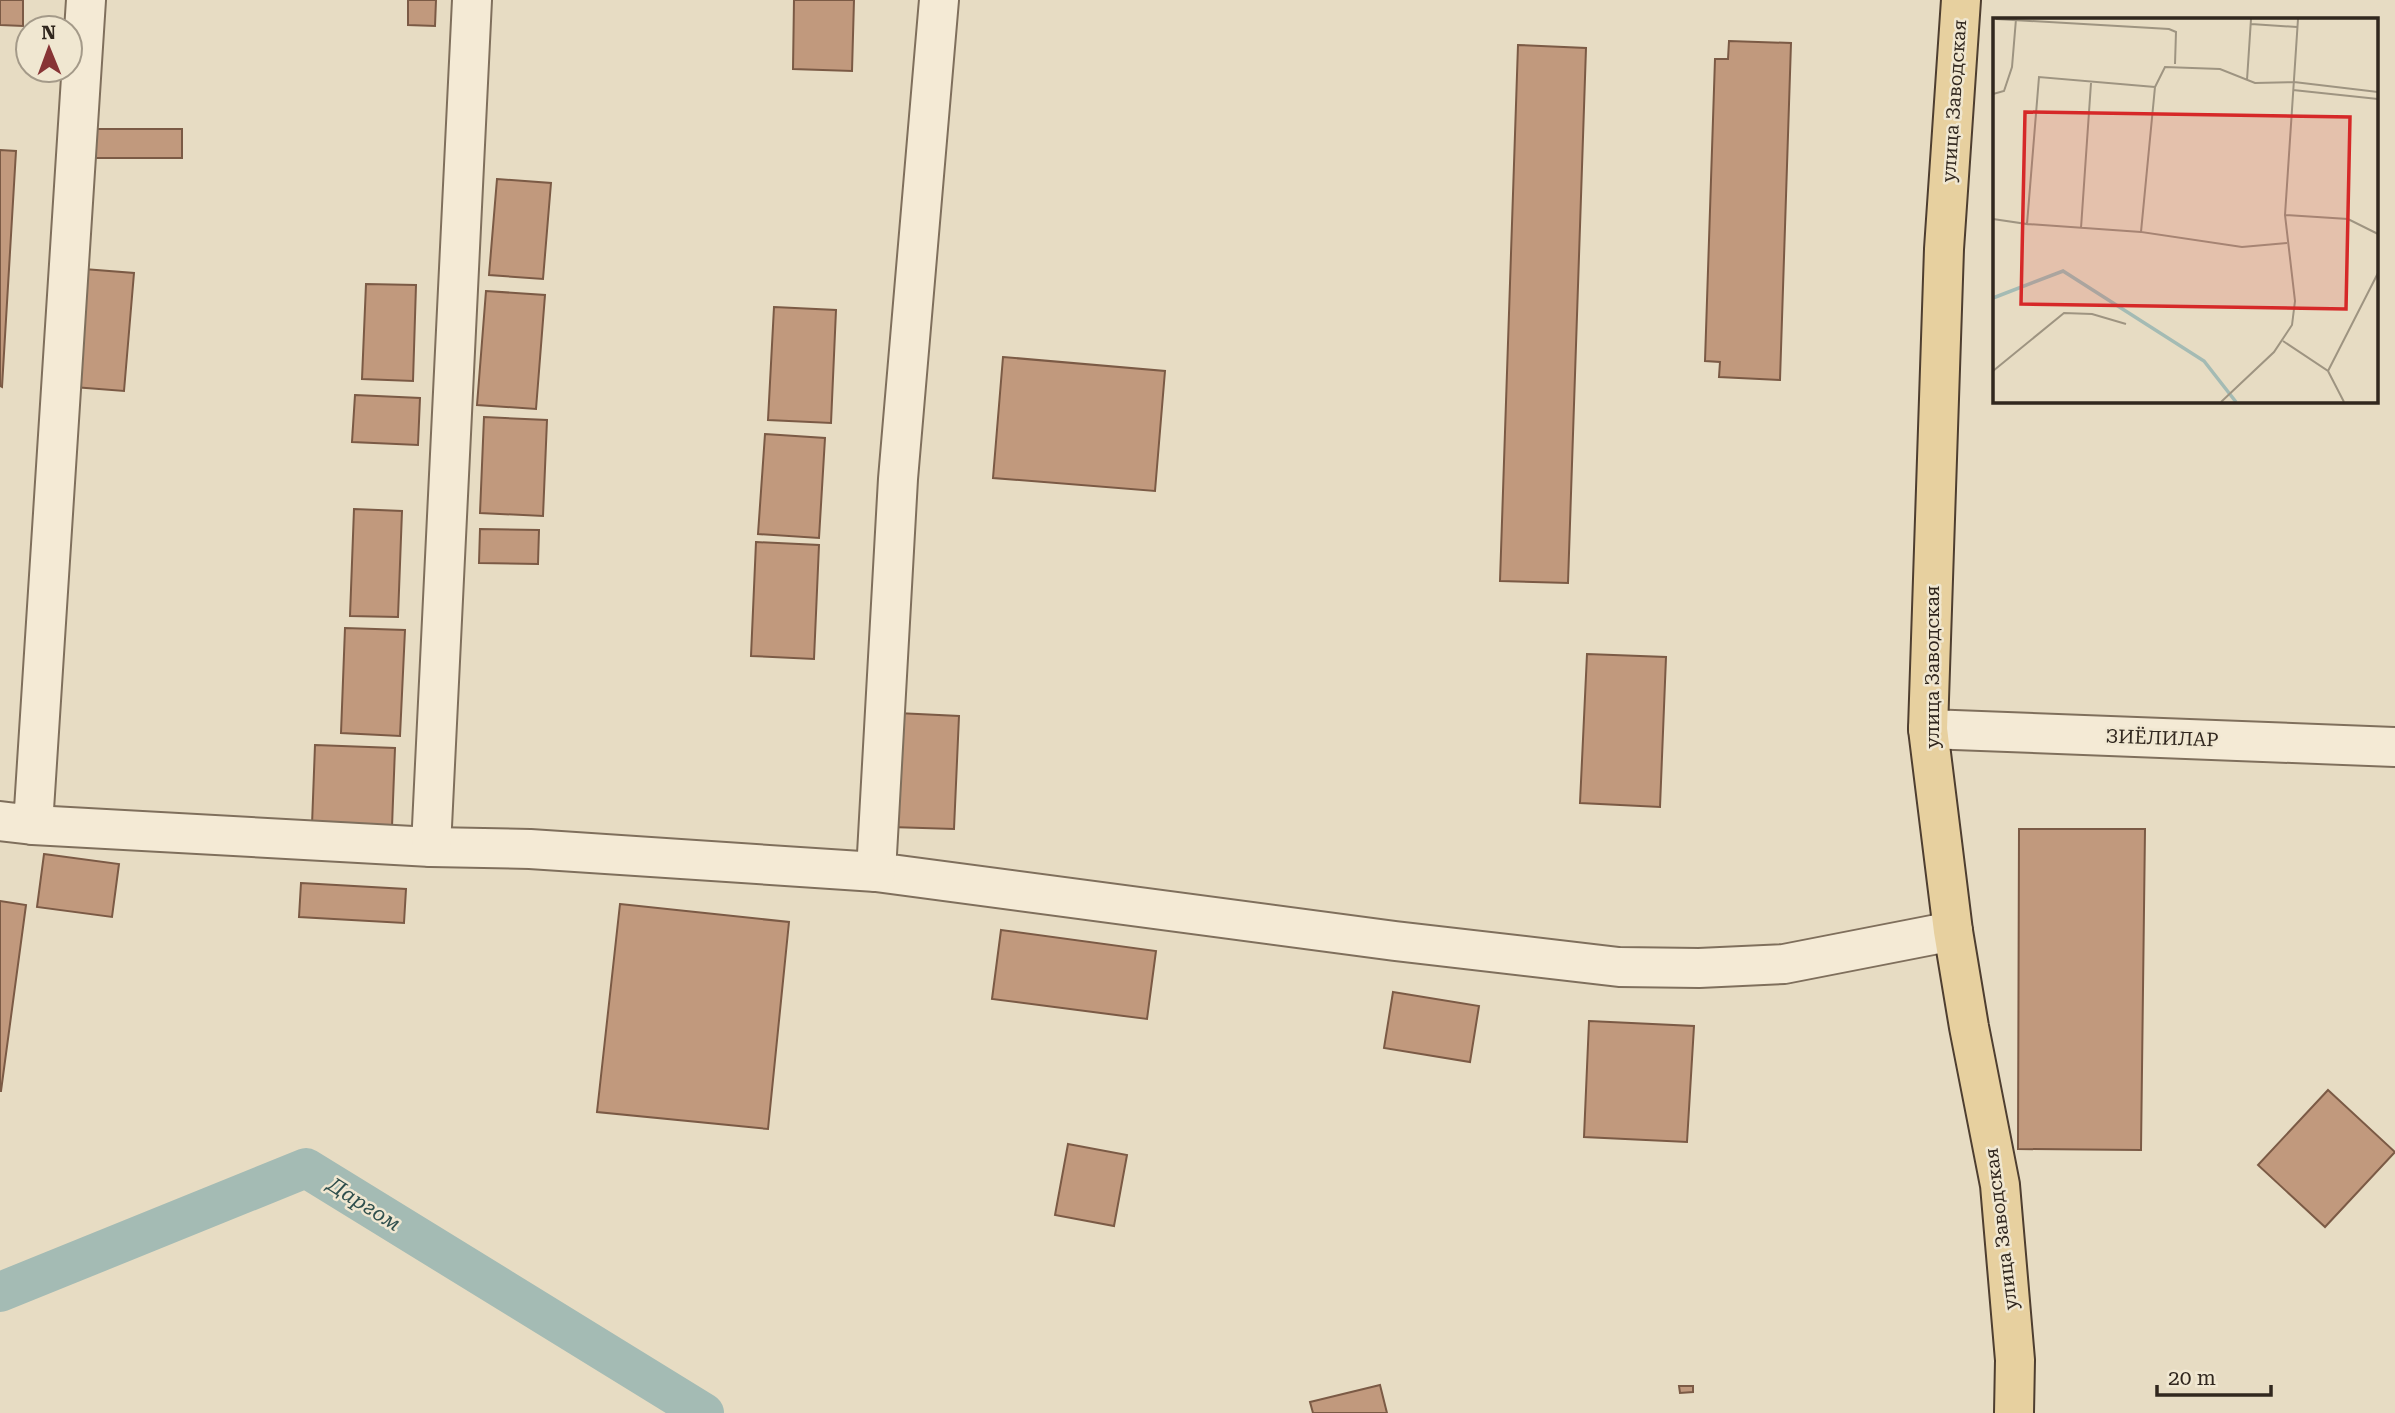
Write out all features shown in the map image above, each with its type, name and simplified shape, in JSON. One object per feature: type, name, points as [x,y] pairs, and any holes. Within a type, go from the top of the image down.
[{"type":"main road","name":"улица Заводская","points":[[1961,0],[1944,249],[1928,729],[1953,931],[2000,1185],[2015,1360],[2014,1413]]},
{"type":"street","points":[[86,0],[16,823],[431,847],[530,849],[876,872],[1395,942],[1619,967],[1699,968],[1784,964],[1953,931]]},
{"type":"street","points":[[431,847],[472,0]]},
{"type":"street","points":[[876,872],[898,479],[939,0]]},
{"type":"street","name":"ЗИЁЛИЛАР","points":[[1928,729],[2395,747]]},
{"type":"building","points":[[0,0],[23,0],[23,14],[14,14],[14,26],[0,25]]},
{"type":"building","points":[[408,0],[436,0],[435,26],[408,25]]},
{"type":"building","points":[[794,0],[854,0],[852,71],[793,69]]},
{"type":"building","points":[[1729,41],[1791,43],[1780,380],[1719,377],[1720,362],[1705,361],[1715,59],[1728,59]]},
{"type":"building","points":[[1518,45],[1586,48],[1568,583],[1500,581]]},
{"type":"building","points":[[85,129],[182,129],[182,158],[85,158]]},
{"type":"building","points":[[0,150],[16,151],[2,387],[0,386]]},
{"type":"building","points":[[497,179],[551,183],[543,279],[489,275]]},
{"type":"building","points":[[71,268],[134,273],[124,391],[61,386]]},
{"type":"building","points":[[366,284],[416,285],[413,381],[362,379]]},
{"type":"building","points":[[486,291],[545,295],[536,409],[477,405]]},
{"type":"building","points":[[774,307],[836,310],[831,423],[768,420]]},
{"type":"building","points":[[1003,357],[1165,371],[1155,491],[993,478]]},
{"type":"building","points":[[355,395],[420,398],[418,445],[352,442]]},
{"type":"building","points":[[484,417],[547,420],[543,516],[480,513]]},
{"type":"building","points":[[765,434],[825,438],[819,538],[758,534]]},
{"type":"building","points":[[354,509],[402,511],[398,617],[350,616]]},
{"type":"building","points":[[480,529],[539,530],[538,564],[479,563]]},
{"type":"building","points":[[756,542],[819,545],[814,659],[751,656]]},
{"type":"building","points":[[345,628],[405,630],[400,736],[341,733]]},
{"type":"building","points":[[1587,654],[1666,657],[1660,807],[1580,803]]},
{"type":"building","points":[[897,713],[959,716],[954,829],[891,827]]},
{"type":"building","points":[[315,745],[395,748],[392,827],[312,825]]},
{"type":"building","points":[[2019,829],[2145,829],[2141,1150],[2018,1149]]},
{"type":"building","points":[[44,854],[119,864],[112,917],[37,907]]},
{"type":"building","points":[[301,883],[406,889],[404,923],[299,917]]},
{"type":"building","points":[[0,901],[26,905],[1,1091],[0,1091]]},
{"type":"building","points":[[620,904],[789,922],[768,1129],[597,1112]]},
{"type":"building","points":[[1001,930],[1156,951],[1147,1019],[992,999]]},
{"type":"building","points":[[1393,992],[1479,1006],[1470,1062],[1384,1048]]},
{"type":"building","points":[[1589,1021],[1694,1026],[1687,1142],[1584,1137]]},
{"type":"building","points":[[2328,1090],[2395,1152],[2325,1227],[2258,1165]]},
{"type":"building","points":[[1068,1144],[1127,1155],[1114,1226],[1055,1215]]},
{"type":"building","points":[[1380,1385],[1387,1413],[1313,1413],[1310,1402]]},
{"type":"building","points":[[1679,1386],[1693,1386],[1693,1392],[1680,1393]]},
{"type":"waterway","name":"Даргом","points":[[0,1292],[306,1168],[704,1413]]}]
